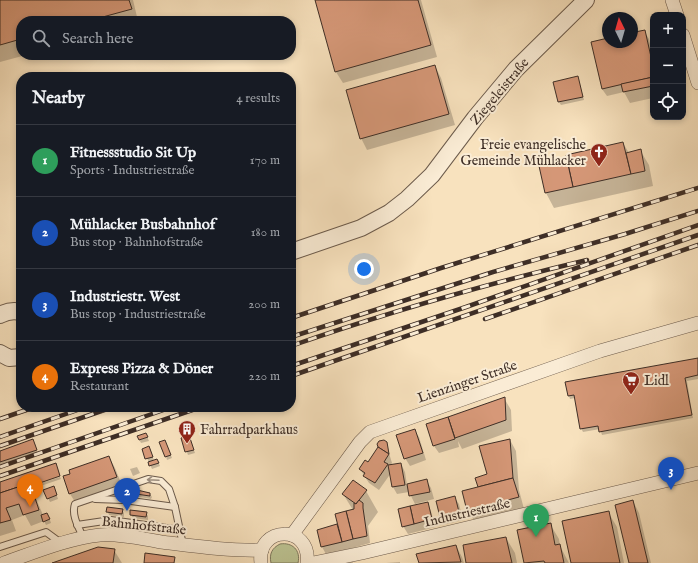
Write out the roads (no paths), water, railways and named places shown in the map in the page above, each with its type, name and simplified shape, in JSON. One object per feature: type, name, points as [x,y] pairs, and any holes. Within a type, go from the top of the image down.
[{"type":"street","name":"Ziegeleistraße","points":[[296,250],[361,228],[389,213],[407,199],[432,175],[475,118],[516,69],[586,0]]},
{"type":"street","points":[[672,0],[676,12]]},
{"type":"street","points":[[686,45],[698,83]]},
{"type":"street","points":[[0,315],[8,311],[16,310]]},
{"type":"street","name":"Lienzinger Straße","points":[[292,535],[351,453],[370,432],[600,351],[698,323]]},
{"type":"street","points":[[0,353],[9,358],[16,357]]},
{"type":"street","name":"Industriestraße","points":[[312,563],[331,561],[698,473]]},
{"type":"street","points":[[261,563],[260,556],[265,543],[277,535],[285,534],[292,535],[304,544],[308,557],[307,563]]},
{"type":"street","name":"Bahnhofstraße","points":[[4,563],[83,537],[102,535],[122,536],[183,545],[240,550],[262,550]]},
{"type":"lane","points":[[83,537],[77,525],[73,510],[75,504],[148,480],[161,481],[169,489],[175,507],[183,545]]},
{"type":"lane","points":[[92,498],[124,500],[175,507]]},
{"type":"lane","points":[[77,525],[111,520],[180,530]]},
{"type":"lane","points":[[0,547],[46,532],[62,544]]},
{"type":"railway","points":[[296,316],[441,268],[698,188]]},
{"type":"railway","points":[[296,335],[493,272],[625,234],[698,211]]},
{"type":"railway","points":[[296,364],[466,307],[698,225]]},
{"type":"railway","points":[[296,374],[698,235]]},
{"type":"railway","points":[[485,319],[698,245]]},
{"type":"railway","points":[[296,344],[438,299],[587,260]]},
{"type":"railway","points":[[0,419],[20,412]]},
{"type":"railway","points":[[0,437],[72,412]]},
{"type":"railway","points":[[0,446],[99,412]]},
{"type":"railway","points":[[0,467],[158,412]]},
{"type":"railway","points":[[0,476],[186,412]]},
{"type":"place","name":"Freie evangelische Gemeinde Mühlacker","points":[[599,167]]},
{"type":"place","name":"Lidl","points":[[631,395]]},
{"type":"place","name":"Fahrradparkhaus","points":[[187,444]]},
{"type":"place","name":"Industriestr. West","points":[[671,490]]},
{"type":"place","name":"Express Pizza & Döner","points":[[30,507]]},
{"type":"place","name":"Mühlacker Busbahnhof","points":[[127,511]]},
{"type":"place","name":"Fitnessstudio Sit Up","points":[[536,537]]}]
